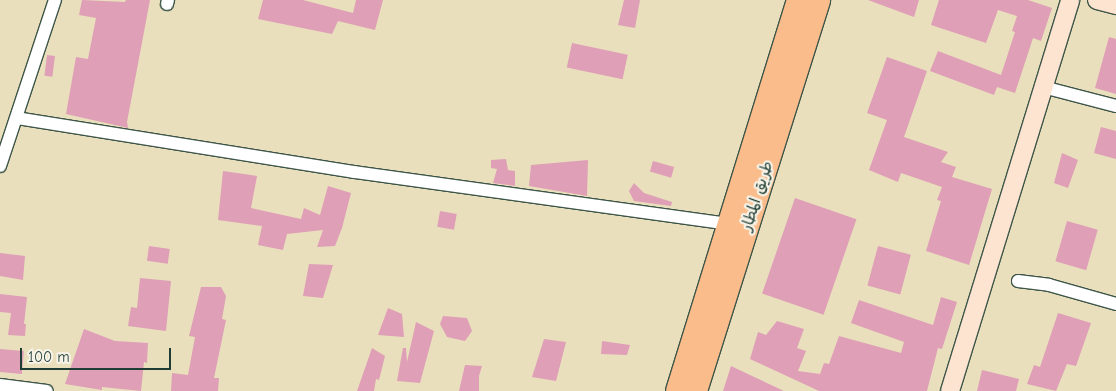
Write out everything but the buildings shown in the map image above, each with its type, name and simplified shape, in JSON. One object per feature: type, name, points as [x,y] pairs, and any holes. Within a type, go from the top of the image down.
[{"type":"highway","name":"طريق المطار","points":[[677,391],[798,0]]},
{"type":"highway","name":"طريق المطار","points":[[696,391],[819,0]]},
{"type":"street","points":[[0,166],[55,0]]},
{"type":"street","points":[[950,391],[1070,0]]},
{"type":"street","points":[[1097,0],[1116,5]]},
{"type":"street","points":[[1044,87],[1116,106]]},
{"type":"street","points":[[16,118],[354,172],[729,224]]},
{"type":"street","points":[[1018,281],[1049,286],[1116,304]]},
{"type":"street","points":[[0,385],[47,391]]}]
